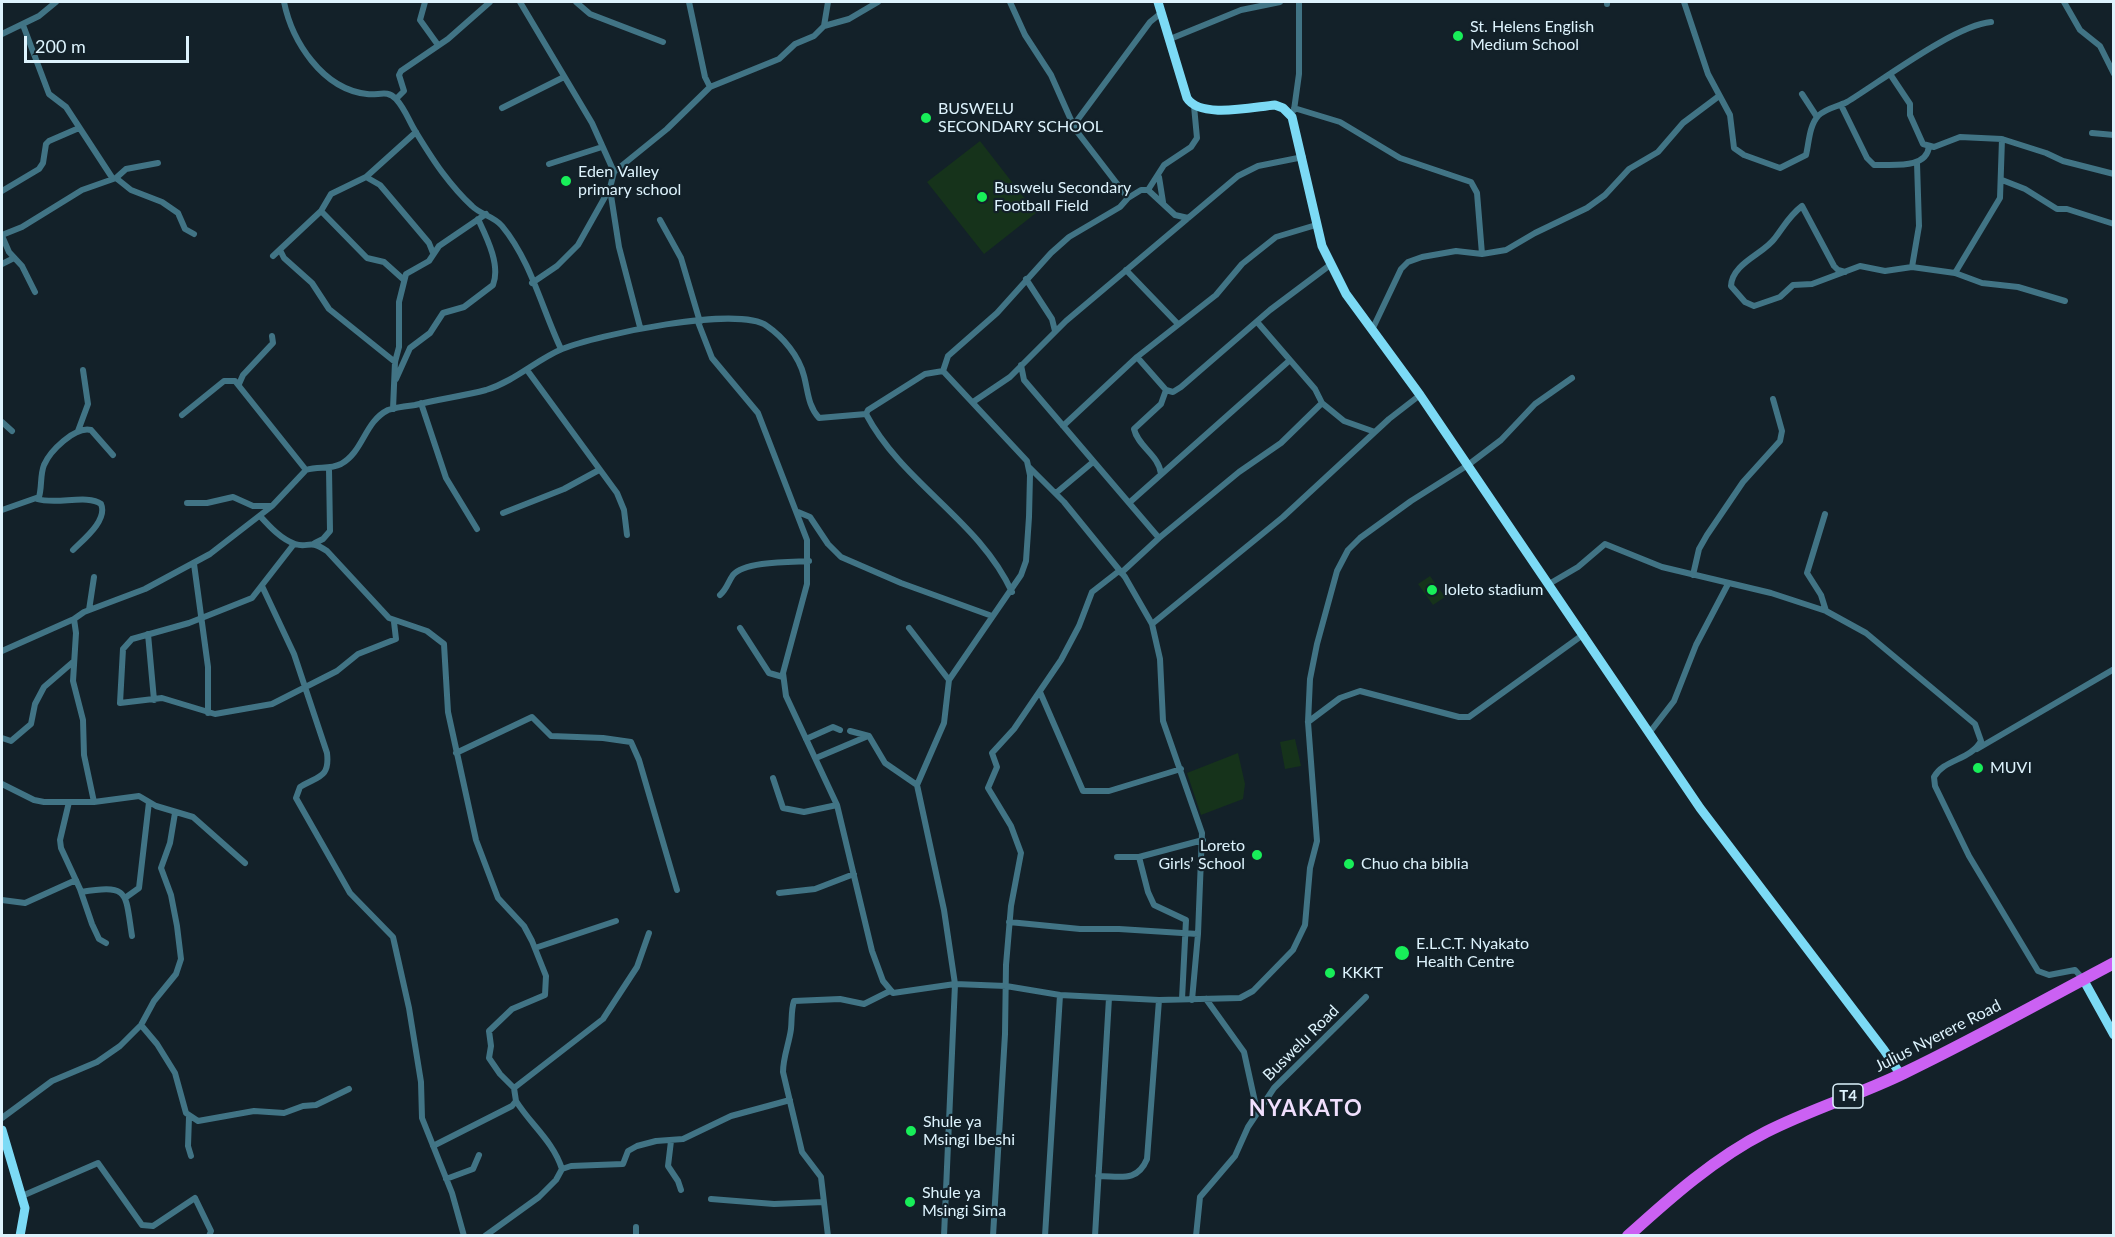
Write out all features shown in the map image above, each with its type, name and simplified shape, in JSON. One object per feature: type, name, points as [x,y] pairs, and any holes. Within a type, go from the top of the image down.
[{"type":"highway","name":"Julius Nyerere Road","points":[[1628,1236],[1675,1194],[1720,1160],[1764,1133],[1812,1110],[1901,1075],[2114,963]]},
{"type":"main road","points":[[1158,2],[1187,98],[1194,106],[1204,110],[1275,105],[1293,112],[1316,225],[1330,265],[1372,330],[1420,395],[1584,634],[1700,808],[1901,1075]]},
{"type":"main road","points":[[2083,979],[2114,1035]]},
{"type":"main road","points":[[2,1131],[22,1196],[24,1214],[20,1236]]},
{"type":"street","points":[[2,34],[23,25],[56,2]]},
{"type":"street","points":[[284,2],[298,42],[318,68],[346,88],[366,94],[386,93],[396,99],[452,184],[473,207],[504,228],[532,283],[561,349]]},
{"type":"street","points":[[425,2],[420,20],[438,45]]},
{"type":"street","points":[[396,99],[404,91],[399,75],[401,71],[438,45],[490,2]]},
{"type":"street","points":[[520,2],[592,123],[614,172]]},
{"type":"street","points":[[576,2],[590,14],[663,42]]},
{"type":"street","points":[[689,2],[704,73],[710,87]]},
{"type":"street","points":[[824,26],[828,2]]},
{"type":"street","points":[[532,283],[558,266],[578,245],[610,188],[614,172],[667,129],[710,87],[779,59],[795,44],[814,36],[824,26],[849,19],[878,2]]},
{"type":"street","points":[[1010,2],[1025,35],[1051,75],[1073,126],[1128,198]]},
{"type":"street","points":[[1170,39],[1241,10],[1280,2]]},
{"type":"street","points":[[1299,2],[1299,74],[1293,112],[1340,122],[1400,158],[1471,182],[1477,193],[1482,254]]},
{"type":"street","points":[[1684,2],[1703,62],[1730,116],[1734,148],[1744,155],[1780,168],[1806,155],[1813,124],[1817,117],[1826,110],[1841,105],[1961,33],[1992,22]]},
{"type":"street","points":[[2064,2],[2080,30],[2100,46],[2114,74]]},
{"type":"street","points":[[1073,126],[1150,22],[1161,13]]},
{"type":"street","points":[[23,25],[49,94],[66,107],[114,179],[131,190],[140,191],[148,198],[166,204],[179,214],[185,229],[194,234]]},
{"type":"street","points":[[1890,74],[1910,104],[1910,115],[1919,138],[1929,146]]},
{"type":"street","points":[[502,108],[564,77]]},
{"type":"street","points":[[1802,94],[1817,117]]},
{"type":"street","points":[[1372,330],[1401,269],[1408,262],[1456,251],[1482,254],[1506,250],[1598,202],[1629,170],[1658,152],[1683,123],[1719,96]]},
{"type":"street","points":[[1841,105],[1870,162],[1874,165],[1917,163],[1927,154],[1929,146]]},
{"type":"street","points":[[1148,190],[1164,165],[1191,147],[1197,138],[1194,106]]},
{"type":"street","points":[[2,191],[39,170],[43,163],[46,144],[49,141],[79,128]]},
{"type":"street","points":[[273,256],[321,211],[336,190],[366,177],[416,132]]},
{"type":"street","points":[[2092,133],[2114,135]]},
{"type":"street","points":[[1929,146],[1960,137],[2002,139],[2046,153],[2062,161],[2114,174]]},
{"type":"street","points":[[1955,273],[1997,206],[2002,180],[2002,139]]},
{"type":"street","points":[[549,164],[602,147]]},
{"type":"street","points":[[973,402],[1010,377],[1055,331],[1188,218],[1250,169],[1303,157]]},
{"type":"street","points":[[35,292],[2,235],[22,227],[82,190],[114,179],[126,169],[158,163]]},
{"type":"street","points":[[1912,267],[1919,226],[1917,163]]},
{"type":"street","points":[[1159,176],[1164,203]]},
{"type":"street","points":[[366,177],[380,185],[429,243],[433,253]]},
{"type":"street","points":[[2002,180],[2025,189],[2057,209],[2067,209],[2114,224]]},
{"type":"street","points":[[610,188],[619,247],[640,327]]},
{"type":"street","points":[[943,370],[948,356],[997,313],[1026,279],[1069,237],[1112,213],[1128,198],[1142,190],[1148,190],[1175,215],[1188,218]]},
{"type":"street","points":[[1845,272],[1834,266],[1802,206],[1788,216],[1774,240],[1742,266],[1733,277],[1731,285],[1745,302],[1754,306],[1780,297],[1793,285],[1812,284],[1845,272],[1860,266],[1885,271],[1912,267],[1955,273],[1982,283],[2018,287],[2065,302]]},
{"type":"street","points":[[321,211],[367,258],[384,262],[404,279]]},
{"type":"street","points":[[393,409],[395,362],[399,347],[399,302],[404,279],[410,270],[429,261],[439,246],[486,214]]},
{"type":"street","points":[[1174,230],[1175,215]]},
{"type":"street","points":[[396,379],[410,348],[430,333],[443,313],[452,308],[464,307],[493,285],[495,281],[491,250],[478,219]]},
{"type":"street","points":[[660,220],[681,258],[712,358],[759,413],[807,540],[807,584],[783,677],[789,703],[837,805],[872,951],[878,971],[890,991]]},
{"type":"street","points":[[1063,426],[1137,357],[1177,323],[1216,295],[1232,273],[1276,237],[1316,225]]},
{"type":"street","points":[[429,243],[439,246]]},
{"type":"street","points":[[280,250],[284,258],[312,283],[329,309],[395,362]]},
{"type":"street","points":[[2,264],[14,258]]},
{"type":"street","points":[[1137,357],[1166,390],[1177,390],[1258,323],[1270,310],[1330,265]]},
{"type":"street","points":[[1126,270],[1177,323]]},
{"type":"street","points":[[1026,279],[1052,320],[1055,331]]},
{"type":"street","points":[[2,651],[89,610],[145,589],[194,564],[272,506],[306,470],[329,469],[349,459],[357,450],[369,426],[393,409],[486,390],[527,370],[561,349],[640,327],[740,318],[763,323],[779,336],[796,358],[805,378],[806,392],[819,418],[866,414]]},
{"type":"street","points":[[1258,323],[1315,389],[1322,403],[1344,421],[1375,432]]},
{"type":"street","points":[[239,384],[243,375],[273,343],[272,336]]},
{"type":"street","points":[[1129,503],[1290,360]]},
{"type":"street","points":[[1021,365],[1024,381],[1159,538]]},
{"type":"street","points":[[78,432],[88,404],[83,370]]},
{"type":"street","points":[[527,370],[617,493],[624,510],[627,535]]},
{"type":"street","points":[[943,370],[1027,461],[1030,468],[1056,493],[1138,596],[1152,624],[1160,659],[1163,721],[1199,821],[1203,840],[1192,1000]]},
{"type":"street","points":[[866,414],[868,410],[926,374],[943,370]]},
{"type":"street","points":[[1010,377],[1024,381]]},
{"type":"street","points":[[828,1236],[818,1171],[804,1158],[802,1152],[783,1060],[791,1030],[794,1001],[840,999],[864,1004],[890,991],[900,993],[955,984],[1006,986],[1060,995],[1160,1000],[1240,998],[1253,991],[1293,950],[1305,925],[1310,868],[1317,841],[1308,722],[1310,679],[1337,571],[1348,550],[1374,527],[1468,465],[1501,440],[1534,404],[1572,378]]},
{"type":"street","points":[[182,415],[224,381],[230,379],[239,384],[306,470]]},
{"type":"street","points":[[1161,474],[1156,460],[1136,435],[1134,429],[1161,404],[1166,390]]},
{"type":"street","points":[[1152,624],[1283,517],[1375,432],[1420,395]]},
{"type":"street","points":[[1693,575],[1699,549],[1707,535],[1743,482],[1780,441],[1782,431],[1773,399]]},
{"type":"street","points":[[421,403],[446,478],[477,529]]},
{"type":"street","points":[[993,1236],[1009,922],[1021,853],[1011,826],[988,788],[997,767],[992,753],[1009,736],[1040,692],[1079,626],[1092,592],[1120,572],[1239,472],[1281,443],[1322,403]]},
{"type":"street","points":[[866,414],[910,474],[950,509],[990,555],[1002,570],[1012,592]]},
{"type":"street","points":[[2,422],[12,431]]},
{"type":"street","points":[[37,499],[40,495],[46,462],[63,443],[78,432],[91,430],[113,455]]},
{"type":"street","points":[[1056,493],[1094,462]]},
{"type":"street","points":[[945,1236],[955,984],[944,910],[917,785],[944,723],[949,680],[992,616],[1012,592],[1026,561],[1030,468]]},
{"type":"street","points":[[260,516],[275,532],[294,544],[315,543],[323,539],[330,531],[329,469]]},
{"type":"street","points":[[503,513],[564,489],[599,470]]},
{"type":"street","points":[[187,503],[207,503],[233,497],[253,506],[272,506]]},
{"type":"street","points":[[2,510],[37,499],[55,502],[94,499],[101,504],[104,512],[73,550]]},
{"type":"street","points":[[798,512],[810,517],[828,544],[842,557],[901,583],[992,616]]},
{"type":"street","points":[[1826,514],[1807,573],[1821,595],[1826,611]]},
{"type":"street","points":[[315,543],[327,551],[394,622],[427,631],[444,644],[448,712],[468,813],[484,868],[498,898],[524,926],[546,976],[545,995],[507,1012],[494,1023],[488,1033],[491,1063],[514,1088],[516,1101],[558,1155],[562,1169]]},
{"type":"street","points":[[294,544],[252,598],[201,616],[189,623],[132,639],[123,649],[118,699],[124,704],[167,699],[208,713],[221,714],[272,704],[337,670],[358,654],[396,639],[394,622]]},
{"type":"street","points":[[1549,584],[1578,567],[1605,544],[1648,563],[1800,601],[1826,611],[1866,633],[1975,724],[1981,741],[1977,749]]},
{"type":"street","points":[[720,595],[734,573],[769,563],[808,561]]},
{"type":"street","points":[[194,564],[208,668],[208,713]]},
{"type":"street","points":[[89,610],[94,577]]},
{"type":"street","points":[[1650,732],[1674,701],[1696,645],[1728,584]]},
{"type":"street","points":[[262,586],[286,634],[324,743],[328,768],[326,773],[300,787],[296,798],[350,893],[393,937],[409,1008],[421,1082],[422,1118],[446,1179],[464,1236]]},
{"type":"street","points":[[74,619],[76,633],[73,681],[83,720],[84,755],[94,802]]},
{"type":"street","points":[[740,628],[769,673],[783,677]]},
{"type":"street","points":[[909,628],[949,680]]},
{"type":"street","points":[[148,634],[154,700]]},
{"type":"street","points":[[1308,722],[1340,698],[1360,691],[1459,717],[1469,717],[1584,634]]},
{"type":"street","points":[[2,738],[11,741],[28,729],[44,687],[74,662]]},
{"type":"street","points":[[2083,979],[2074,970],[2049,975],[2038,971],[1969,856],[1935,786],[1934,777],[1940,769],[2114,669]]},
{"type":"street","points":[[1040,692],[1083,791],[1097,792],[1121,788],[1181,769]]},
{"type":"street","points":[[456,753],[532,717],[551,736],[603,738],[631,742],[636,751],[677,890]]},
{"type":"street","points":[[806,739],[833,727],[840,730]]},
{"type":"street","points":[[850,731],[868,736],[881,759],[917,785]]},
{"type":"street","points":[[816,758],[868,736]]},
{"type":"street","points":[[773,778],[783,807],[804,812],[837,805]]},
{"type":"street","points":[[2,784],[34,800],[94,802],[133,795],[193,818],[245,863]]},
{"type":"street","points":[[69,802],[60,840],[92,924],[99,939],[106,943]]},
{"type":"street","points":[[125,898],[139,888],[149,802]]},
{"type":"street","points":[[2,1118],[52,1081],[105,1057],[141,1025],[159,994],[180,968],[171,895],[161,868],[170,843],[176,813]]},
{"type":"street","points":[[1117,857],[1139,857],[1203,840]]},
{"type":"street","points":[[1139,857],[1148,892],[1154,905],[1185,919],[1187,933],[1182,999]]},
{"type":"street","points":[[779,893],[815,889],[854,874]]},
{"type":"street","points":[[2,900],[25,903],[76,880]]},
{"type":"street","points":[[81,892],[111,888],[120,891],[125,898],[132,936]]},
{"type":"street","points":[[535,948],[616,921]]},
{"type":"street","points":[[1009,922],[1080,929],[1198,934]]},
{"type":"street","points":[[514,1088],[603,1019],[637,967],[649,933]]},
{"type":"street","points":[[1046,1236],[1060,995]]},
{"type":"street","name":"Buswelu Road","points":[[1196,1236],[1200,1197],[1235,1156],[1257,1112],[1294,1065],[1366,997]]},
{"type":"street","points":[[1095,1236],[1108,998]]},
{"type":"street","points":[[1206,999],[1244,1052],[1257,1112]]},
{"type":"street","points":[[1098,1176],[1133,1176],[1140,1173],[1147,1159],[1160,1000]]},
{"type":"street","points":[[141,1025],[158,1044],[175,1073],[184,1109],[189,1117],[188,1146],[191,1156]]},
{"type":"street","points":[[189,1117],[202,1121],[242,1112],[284,1113],[303,1106],[316,1105],[349,1089]]},
{"type":"street","points":[[485,1236],[539,1197],[556,1180],[562,1169],[571,1166],[623,1164],[632,1148],[656,1141],[671,1141],[691,1136],[731,1116],[790,1100]]},
{"type":"street","points":[[434,1146],[512,1106],[516,1101]]},
{"type":"street","points":[[671,1141],[668,1166],[681,1190]]},
{"type":"street","points":[[446,1179],[472,1169],[476,1166],[478,1155]]},
{"type":"street","points":[[22,1196],[98,1163],[142,1225],[153,1226],[195,1198],[211,1231],[209,1236]]},
{"type":"street","points":[[711,1199],[774,1204],[824,1202]]},
{"type":"street","points":[[636,1227],[636,1236]]},
{"type":"green space","name":"Buswelu Secondary Football Field","points":[[980,141],[1036,213],[984,254],[927,182]]},
{"type":"green space","name":"loleto stadium","points":[[1430,576],[1445,597],[1433,605],[1418,584]]},
{"type":"green space","points":[[1295,739],[1301,766],[1285,769],[1280,742]]},
{"type":"green space","points":[[1238,753],[1245,784],[1243,799],[1201,815],[1187,773]]},
{"type":"place","name":"St. Helens English Medium School","points":[[1458,36]]},
{"type":"place","name":"BUSWELU SECONDARY SCHOOL","points":[[926,118]]},
{"type":"place","name":"Eden Valley primary school","points":[[566,181]]},
{"type":"place","name":"Buswelu Secondary Football Field","points":[[982,197]]},
{"type":"place","name":"loleto stadium","points":[[1432,590]]},
{"type":"place","name":"MUVI","points":[[1978,768]]},
{"type":"place","name":"Loreto Girls’ School","points":[[1257,855]]},
{"type":"place","name":"Chuo cha biblia","points":[[1349,864]]},
{"type":"place","name":"E.L.C.T. Nyakato Health Centre","points":[[1402,953]]},
{"type":"place","name":"KKKT","points":[[1330,973]]},
{"type":"place","name":"Shule ya Msingi Ibeshi","points":[[911,1131]]},
{"type":"place","name":"Shule ya Msingi Sima","points":[[910,1202]]},
{"type":"district","name":"NYAKATO","points":[[1306,1109]]}]
